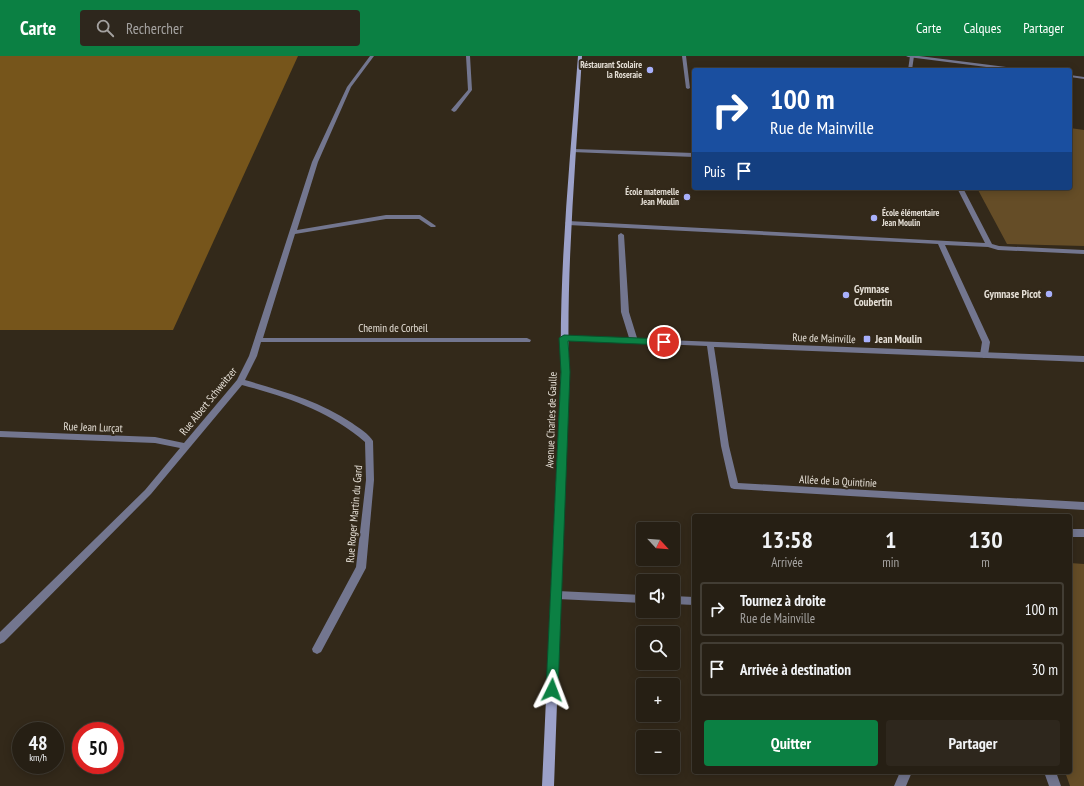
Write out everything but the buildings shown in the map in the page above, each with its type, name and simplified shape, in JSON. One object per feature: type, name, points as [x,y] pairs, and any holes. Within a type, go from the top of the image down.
[{"type":"main road","name":"Avenue Charles de Gaulle","points":[[548,786],[566,372],[564,338],[568,223],[580,56]]},
{"type":"street","name":"Rue Albert Schweitzer","points":[[0,639],[148,492],[240,382],[248,369],[258,340],[293,232],[303,195],[332,123],[349,87],[372,56]]},
{"type":"street","points":[[454,110],[470,90],[468,56]]},
{"type":"street","points":[[684,56],[688,88]]},
{"type":"street","points":[[908,56],[1006,68]]},
{"type":"street","points":[[910,68],[912,56]]},
{"type":"street","points":[[1072,76],[1084,78]]},
{"type":"street","points":[[574,151],[692,155]]},
{"type":"street","points":[[961,190],[989,245]]},
{"type":"street","points":[[293,232],[386,217],[420,217],[433,226]]},
{"type":"street","points":[[568,223],[941,242],[989,245],[998,248],[1084,252]]},
{"type":"street","points":[[621,235],[625,312],[634,341]]},
{"type":"street","points":[[941,242],[986,342],[984,355]]},
{"type":"street","name":"Rue de Mainville","points":[[564,338],[1084,359]]},
{"type":"street","name":"Chemin de Corbeil","points":[[258,340],[527,340]]},
{"type":"street","name":"Allée de la Quintinie","points":[[710,344],[725,446],[734,486],[1084,506]]},
{"type":"street","name":"Rue Roger Martin du Gard","points":[[240,382],[292,397],[355,427],[369,441],[370,480],[361,568],[317,649]]},
{"type":"street","name":"Rue Jean Lurçat","points":[[0,434],[155,440],[185,446]]},
{"type":"street","points":[[1072,533],[1084,533]]},
{"type":"street","points":[[557,595],[636,599]]},
{"type":"street","points":[[680,600],[692,601]]},
{"type":"street","points":[[900,786],[905,774]]},
{"type":"street","points":[[1051,774],[1054,786]]},
{"type":"shaded area","points":[[0,56],[298,56],[173,330],[0,330]]},
{"type":"shaded area","points":[[1072,128],[1084,130],[1084,246],[1007,244],[978,190],[1072,190]]},
{"type":"shaded area","points":[[1072,563],[1084,564],[1084,786],[1070,786],[1066,774],[1072,774]]},
{"type":"place","name":"Réstaurant Scolaire la Roseraie","points":[[650,70]]},
{"type":"place","name":"École maternelle Jean Moulin","points":[[687,197]]},
{"type":"place","name":"École élémentaire Jean Moulin","points":[[874,218]]},
{"type":"place","name":"Gymnase Picot","points":[[1049,294]]},
{"type":"place","name":"Gymnase Coubertin","points":[[846,295]]},
{"type":"place","name":"Jean Moulin","points":[[867,339]]},
{"type":"route","points":[[552,690],[566,372],[564,338],[664,342]]}]
